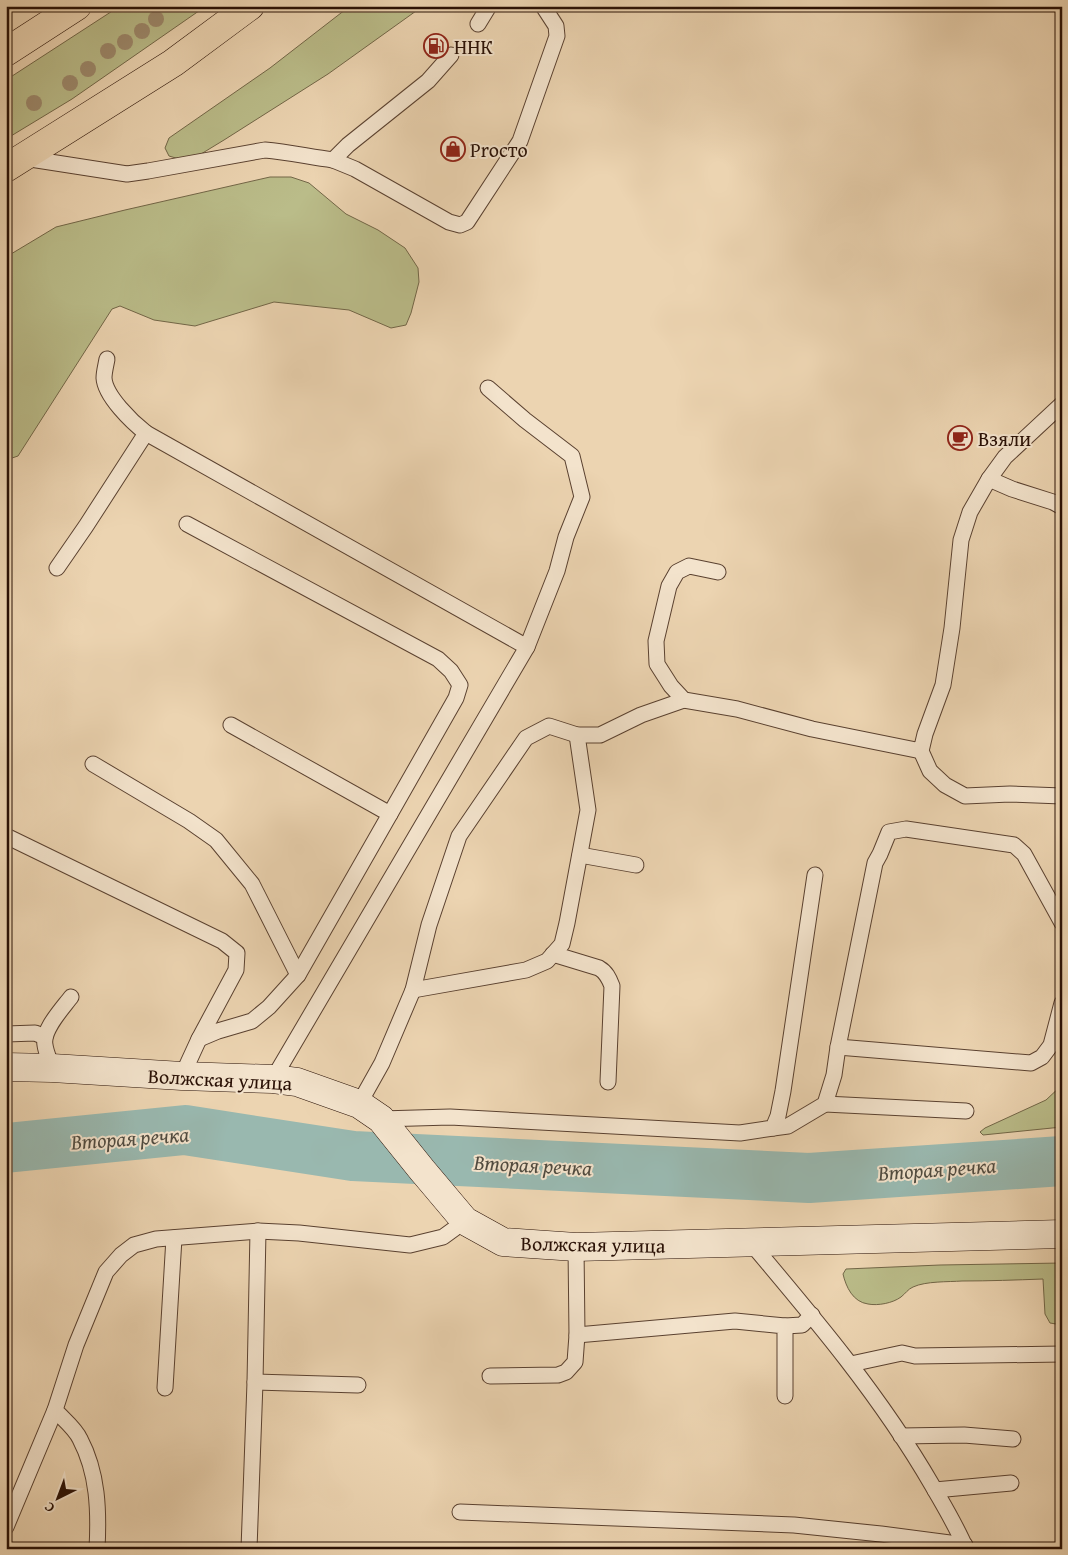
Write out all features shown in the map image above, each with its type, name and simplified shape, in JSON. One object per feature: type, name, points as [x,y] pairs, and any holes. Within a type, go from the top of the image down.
[{"type":"highway","points":[[6,52],[77,6]]},
{"type":"highway","points":[[15,163],[173,63],[250,6]]},
{"type":"street","name":"Волжская улица","points":[[6,1067],[273,1079],[298,1082],[370,1111],[465,1221],[503,1242],[576,1247],[1062,1234]]},
{"type":"lane","points":[[478,24],[489,6]]},
{"type":"lane","points":[[15,163],[127,174],[148,172],[265,150],[282,152],[333,160],[355,169],[449,222],[460,225],[467,222],[520,141],[557,36],[556,26],[543,6]]},
{"type":"lane","points":[[333,160],[348,145],[428,81],[452,55]]},
{"type":"lane","points":[[108,359],[104,379],[111,396],[136,425],[146,433],[526,647]]},
{"type":"lane","points":[[273,1079],[526,647],[557,571],[566,537],[582,497],[572,456],[525,420],[488,388]]},
{"type":"lane","points":[[1062,404],[1005,457],[989,478],[970,512],[961,540],[952,628],[943,685],[925,734],[921,751],[930,771],[945,785],[965,796],[1010,794],[1062,796]]},
{"type":"lane","points":[[57,568],[146,433]]},
{"type":"lane","points":[[989,478],[1012,489],[1053,502],[1062,507]]},
{"type":"lane","points":[[187,524],[438,659],[452,671],[460,685],[456,698],[298,976],[269,1007],[252,1021],[198,1039]]},
{"type":"lane","points":[[684,700],[671,686],[657,664],[656,641],[669,586],[676,572],[689,566],[718,572]]},
{"type":"lane","points":[[921,751],[812,729],[737,709],[684,700],[641,715],[600,735],[577,735],[549,726],[526,738],[459,836],[429,925],[412,990],[382,1063],[370,1111],[740,1133],[788,1126],[824,1104],[966,1111]]},
{"type":"lane","points":[[231,725],[390,814]]},
{"type":"lane","points":[[412,990],[526,970],[547,961],[562,944],[588,810],[577,735]]},
{"type":"lane","points":[[93,764],[189,821],[216,840],[252,884],[298,976]]},
{"type":"lane","points":[[824,1104],[834,1076],[838,1047],[875,863],[889,832],[906,829],[1014,845],[1024,854],[1062,923]]},
{"type":"lane","points":[[6,836],[222,941],[237,953],[236,970],[198,1039],[182,1076]]},
{"type":"lane","points":[[580,856],[636,864]]},
{"type":"lane","points":[[773,1128],[778,1116],[783,1091],[815,875]]},
{"type":"lane","points":[[553,954],[599,968],[604,971],[612,986],[608,1082]]},
{"type":"lane","points":[[52,1068],[45,1045],[45,1037],[48,1028],[71,997]]},
{"type":"lane","points":[[838,1047],[1031,1063],[1042,1057],[1051,1045],[1062,1003]]},
{"type":"lane","points":[[6,1034],[35,1033],[45,1037]]},
{"type":"lane","points":[[6,1526],[55,1410],[76,1345],[106,1272],[134,1244],[156,1239],[258,1231],[298,1232],[410,1245],[443,1237],[465,1221]]},
{"type":"lane","points":[[249,1549],[258,1231]]},
{"type":"lane","points":[[165,1388],[174,1238]]},
{"type":"lane","points":[[750,1242],[851,1364],[902,1436],[935,1490],[965,1547]]},
{"type":"lane","points":[[490,1376],[558,1375],[566,1372],[576,1362],[576,1247]]},
{"type":"lane","points":[[577,1335],[735,1321],[785,1326],[802,1325],[812,1315]]},
{"type":"lane","points":[[785,1326],[785,1396]]},
{"type":"lane","points":[[851,1364],[902,1354],[915,1356],[1062,1354]]},
{"type":"lane","points":[[255,1382],[358,1385]]},
{"type":"lane","points":[[55,1410],[80,1437],[95,1477],[98,1518],[97,1549]]},
{"type":"lane","points":[[902,1436],[964,1435],[1013,1439]]},
{"type":"lane","points":[[935,1490],[1011,1483]]},
{"type":"lane","points":[[460,1512],[794,1525],[898,1542],[965,1547]]},
{"type":"green space","points":[[120,6],[206,6],[72,99],[6,139],[6,80]]},
{"type":"green space","points":[[350,6],[423,6],[328,74],[201,154],[179,159],[169,156],[165,148],[169,138],[270,68]]},
{"type":"green space","points":[[270,177],[291,177],[309,183],[346,214],[378,230],[405,248],[418,268],[419,282],[406,325],[391,328],[349,310],[274,302],[195,326],[154,320],[120,306],[112,309],[18,456],[6,458],[6,257],[56,227]]},
{"type":"green space","points":[[1062,1085],[1062,1127],[983,1135],[980,1132],[1046,1100]]},
{"type":"green space","points":[[1062,1263],[1062,1325],[1050,1323],[1045,1314],[1043,1279],[937,1282],[911,1288],[894,1301],[872,1305],[863,1303],[854,1297],[848,1289],[843,1274],[846,1269]]},
{"type":"waterway","name":"Вторая речка","points":[[6,1148],[185,1130],[353,1156],[809,1178],[1062,1161]]},
{"type":"place","name":"ННК","points":[[436,46]]},
{"type":"place","name":"Proсто","points":[[453,149]]},
{"type":"place","name":"Взяли","points":[[960,438]]}]
